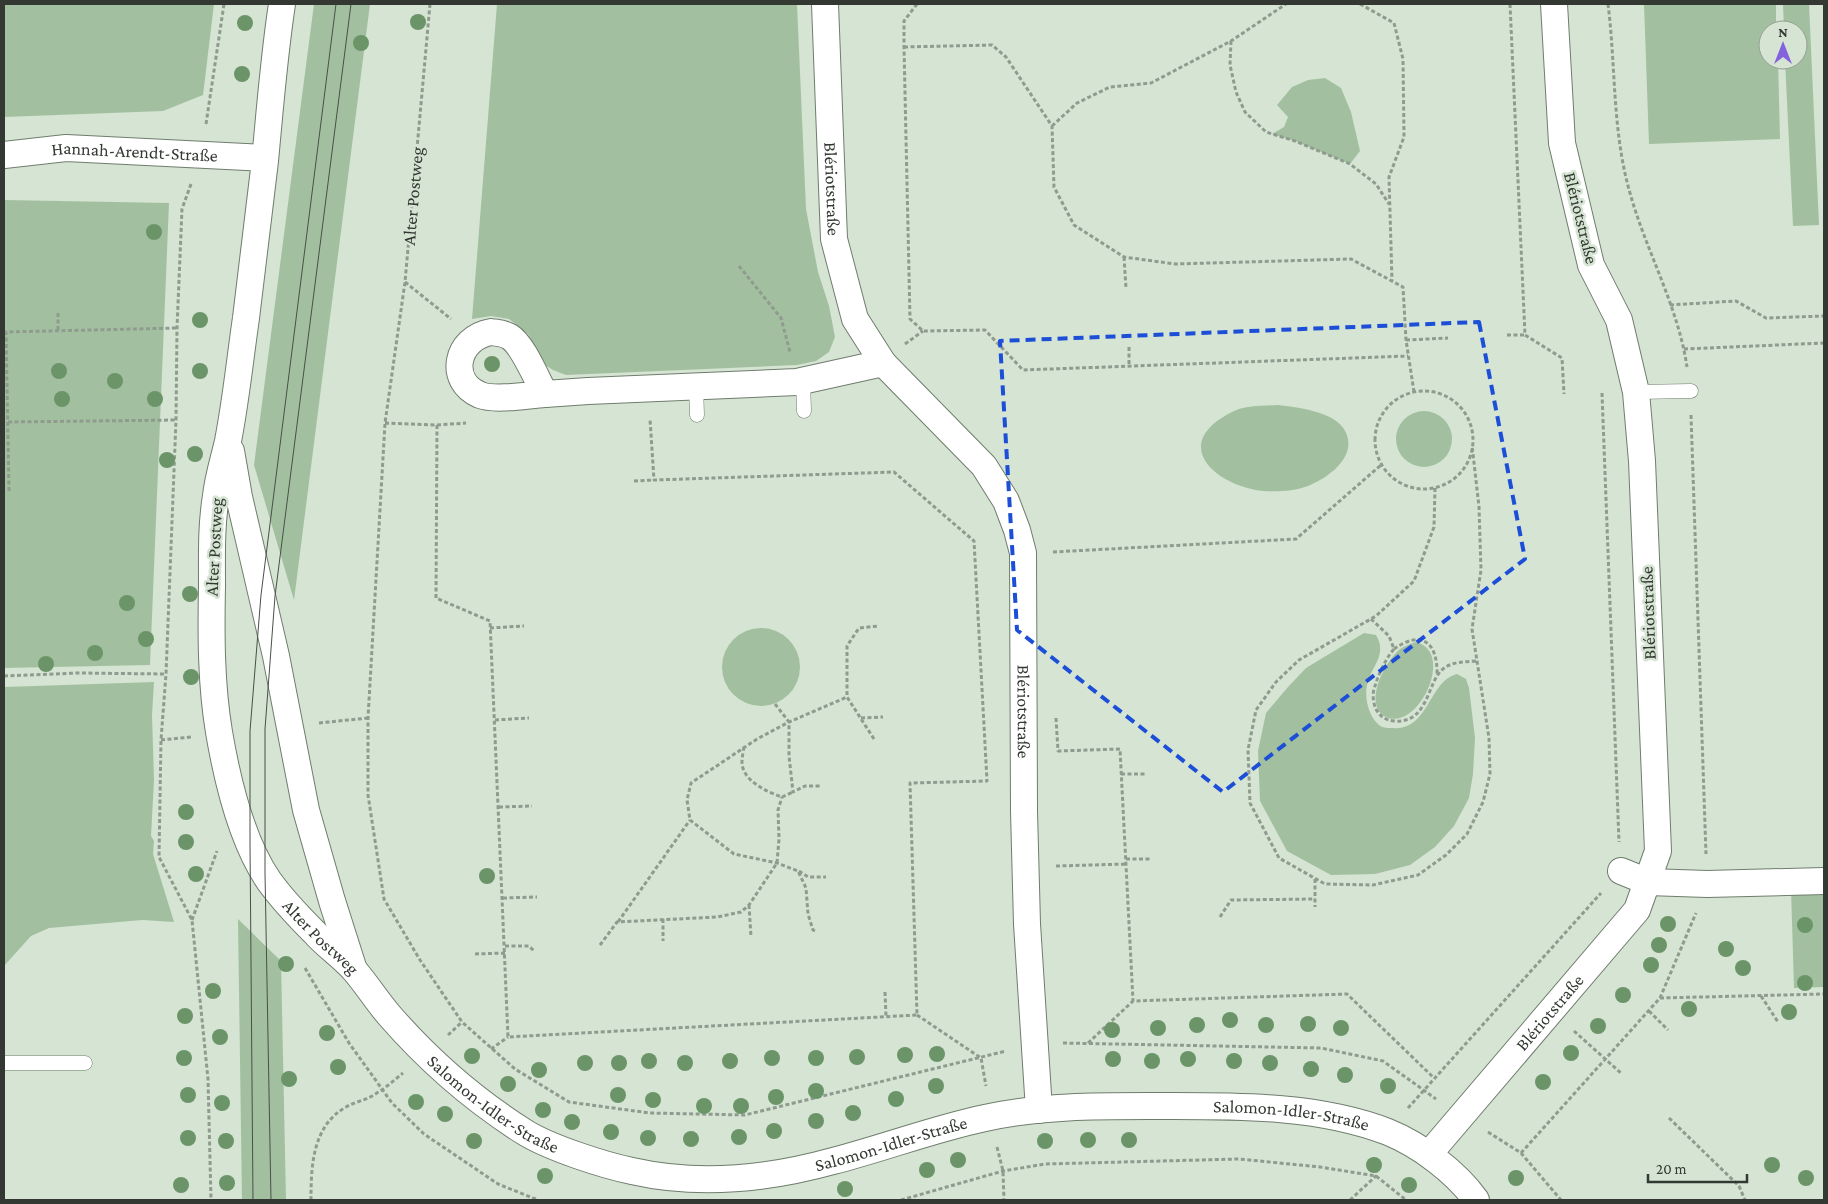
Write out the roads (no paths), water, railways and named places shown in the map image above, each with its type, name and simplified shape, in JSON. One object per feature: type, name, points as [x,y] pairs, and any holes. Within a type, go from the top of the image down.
[{"type":"street","name":"Alter Postweg","points":[[282,4],[246,318],[229,438],[216,492],[212,532],[211,625],[217,715],[232,793],[250,844],[269,880],[316,936],[353,968]]},
{"type":"street","name":"Blériotstraße","points":[[825,4],[834,239],[856,319],[883,363],[984,466],[1006,501],[1023,553],[1027,924],[1039,1110]]},
{"type":"street","name":"Blériotstraße","points":[[1428,1154],[1637,910],[1658,851],[1642,471],[1636,392],[1619,320],[1591,265],[1562,143],[1554,4]]},
{"type":"street","name":"Hannah-Arendt-Straße","points":[[4,155],[66,148],[265,158]]},
{"type":"street","points":[[545,394],[519,345],[511,338],[502,333],[491,332],[472,338],[465,346],[461,355],[461,375],[467,385],[475,392],[486,397],[545,394],[588,390],[800,382],[883,363]]},
{"type":"street","name":"Alter Postweg","points":[[229,438],[239,497],[276,656],[306,810],[353,968]]},
{"type":"street","points":[[1620,871],[1648,882],[1707,884],[1824,881]]},
{"type":"street","name":"Salomon-Idler-Straße","points":[[353,968],[389,1015],[461,1087],[526,1133],[582,1156],[631,1171],[671,1177],[716,1180],[763,1176],[831,1162],[930,1131],[990,1116],[1095,1106],[1220,1106],[1291,1111],[1341,1119],[1388,1132],[1428,1154],[1470,1192],[1476,1200]]},
{"type":"lane","points":[[800,382],[804,411]]},
{"type":"lane","points":[[696,386],[697,415]]},
{"type":"lane","points":[[1636,392],[1691,390]]},
{"type":"lane","points":[[4,1063],[85,1063]]},
{"type":"tram line","points":[[253,1200],[250,731],[261,595],[336,4]]},
{"type":"tram line","points":[[271,1200],[265,873],[265,729],[275,596],[351,4]]}]
